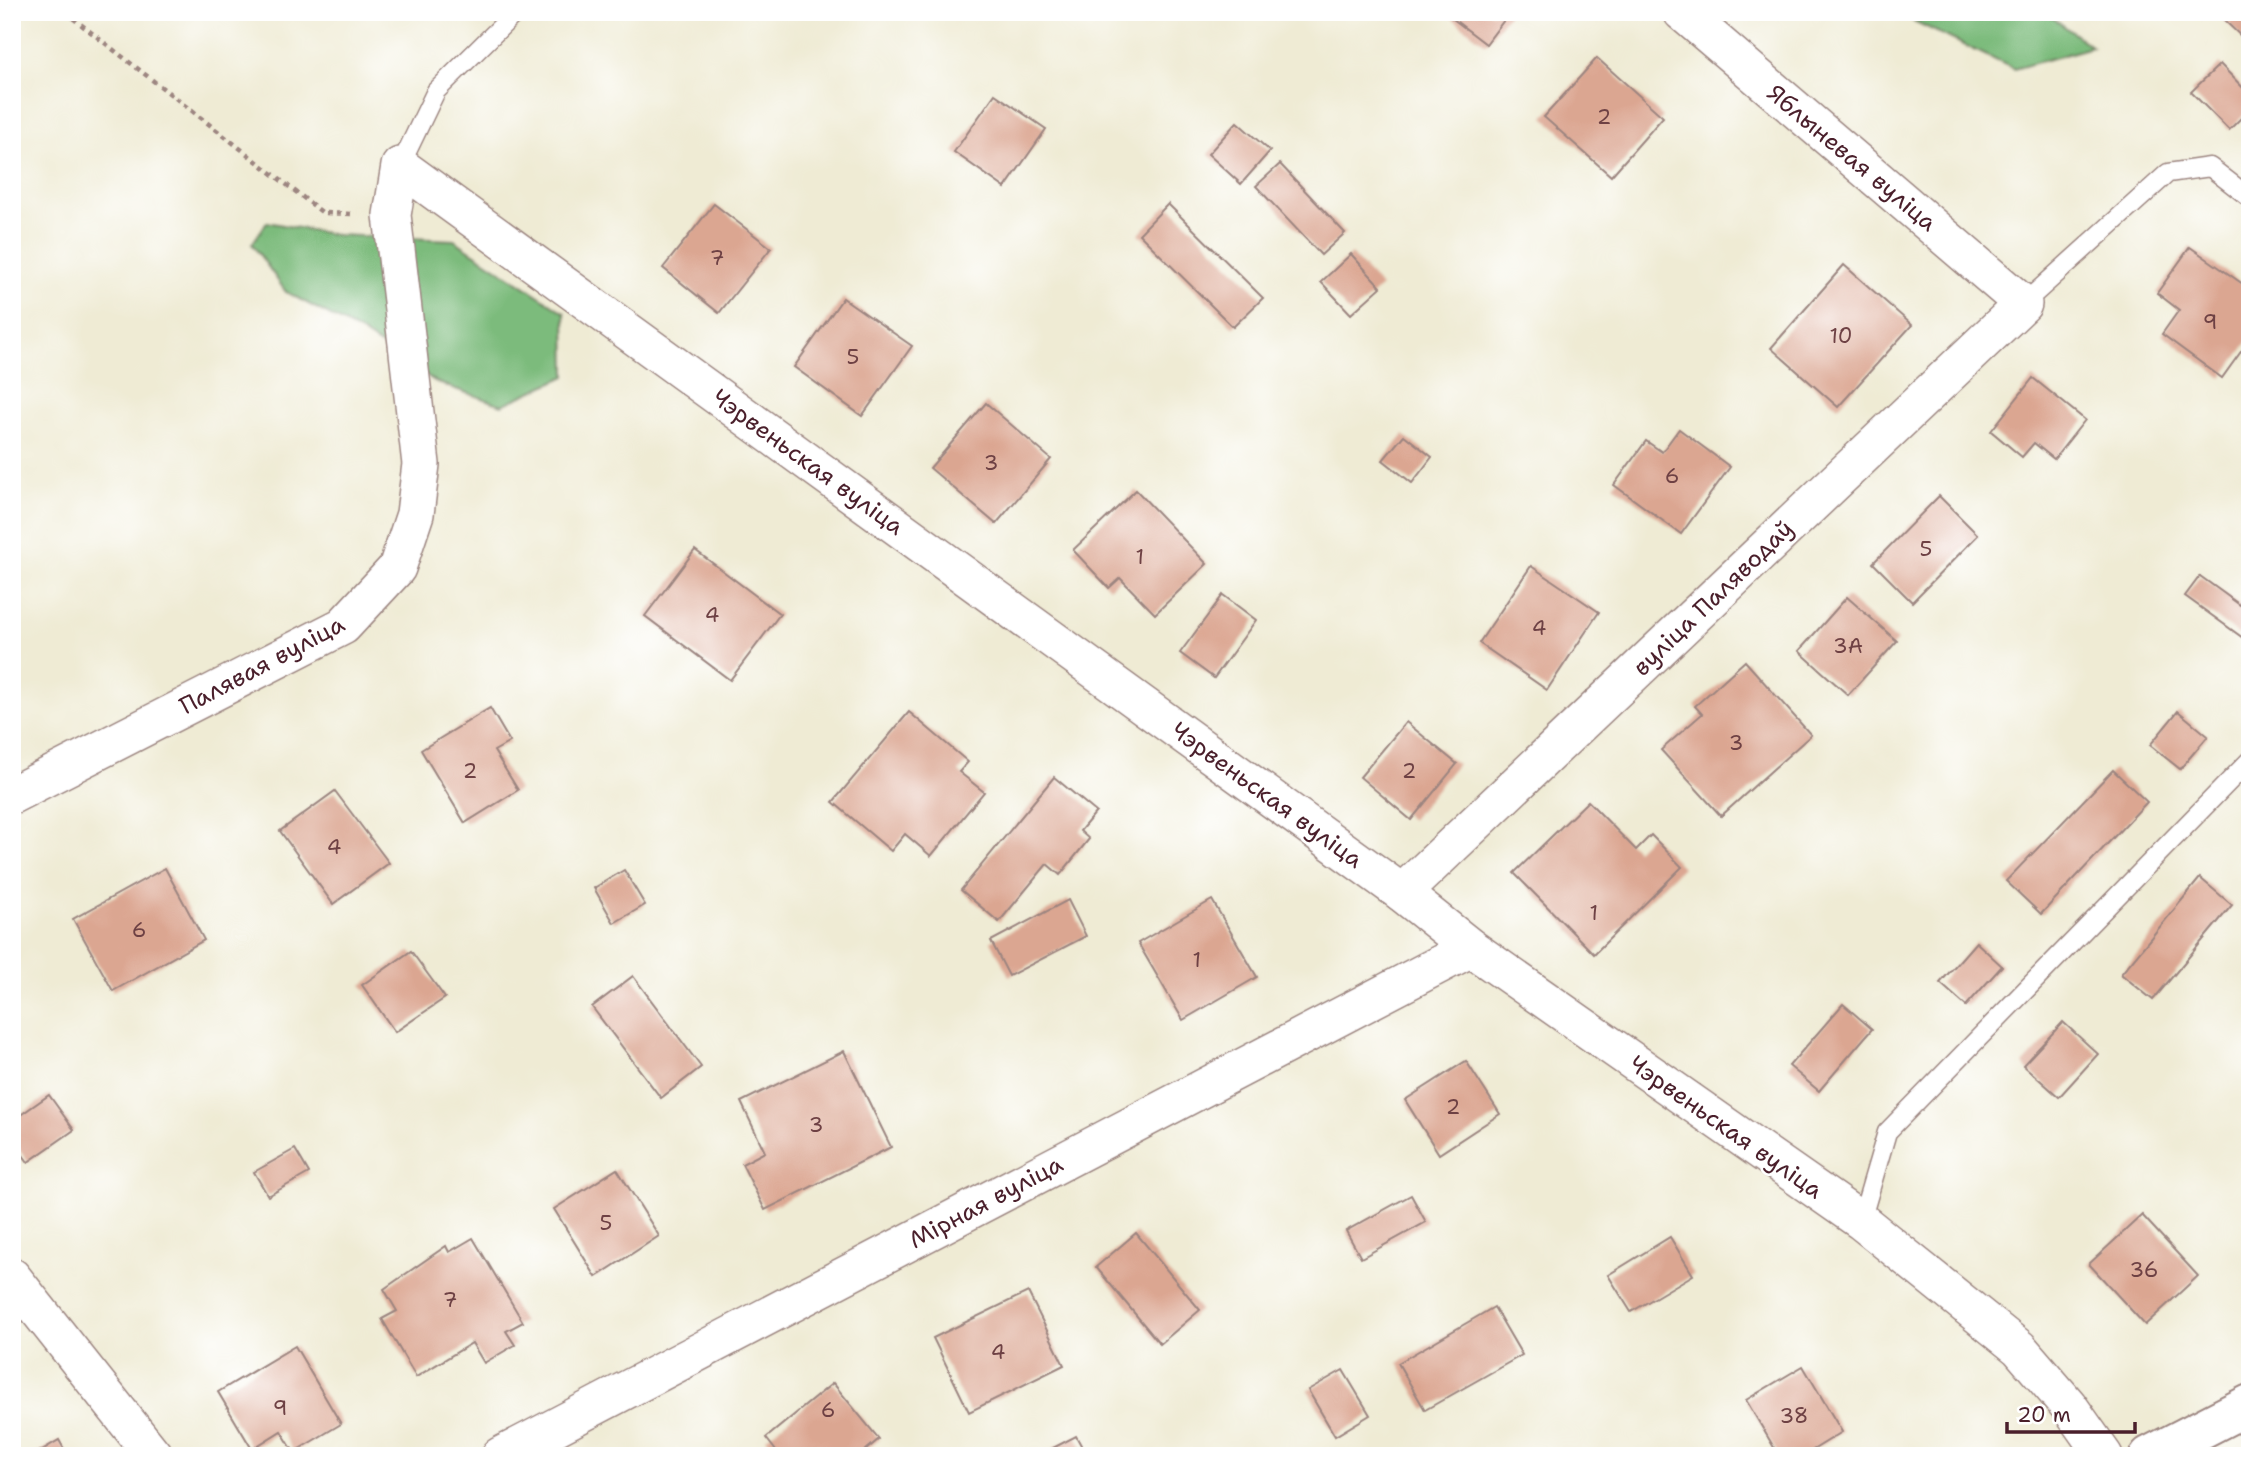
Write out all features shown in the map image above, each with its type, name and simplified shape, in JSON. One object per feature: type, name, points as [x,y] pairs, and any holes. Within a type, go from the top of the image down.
[{"type":"street","name":"Яблыневая вуліца","points":[[1682,12],[2023,304]]},
{"type":"street","name":"Палявая вуліца","points":[[12,795],[343,626],[397,568],[415,514],[421,464],[392,215],[400,166]]},
{"type":"street","name":"Чэрвеньская вуліца","points":[[400,166],[1402,893],[1471,948],[1861,1221],[2019,1348],[2068,1405],[2104,1456]]},
{"type":"street","name":"вуліца Паляводаў","points":[[1402,893],[2023,304]]},
{"type":"street","name":"Мірная вуліца","points":[[500,1456],[1471,948]]},
{"type":"street","points":[[12,1277],[154,1456]]},
{"type":"street","points":[[2149,1456],[2250,1404]]},
{"type":"lane","points":[[400,166],[436,91],[516,12]]},
{"type":"lane","points":[[2023,304],[2168,173],[2210,167],[2250,198]]},
{"type":"lane","points":[[1861,1221],[1887,1132],[2250,760]]},
{"type":"path","points":[[65,12],[323,214],[392,215]]},
{"type":"green space","points":[[1895,12],[2045,12],[2092,47],[2014,69]]},
{"type":"green space","points":[[267,222],[336,235],[454,240],[565,313],[566,376],[502,405],[438,383],[361,332],[286,292],[252,244]]},
{"type":"building","points":[[1444,12],[1510,12],[1486,44]]},
{"type":"building","points":[[2223,12],[2250,12],[2250,45],[2219,15]]},
{"type":"building","points":[[1597,58],[1663,117],[1611,176],[1544,117]]},
{"type":"building","points":[[2220,64],[2250,95],[2250,109],[2229,130],[2191,92]]},
{"type":"building","points":[[995,94],[1046,129],[1005,188],[954,152]]},
{"type":"building","points":[[1237,122],[1270,151],[1241,184],[1208,154]]},
{"type":"building","points":[[1280,164],[1345,233],[1321,255],[1256,186]]},
{"type":"building","points":[[714,204],[771,248],[719,313],[663,268]]},
{"type":"building","points":[[1168,204],[1263,298],[1233,327],[1139,234]]},
{"type":"building","points":[[2190,247],[2250,289],[2250,339],[2222,378],[2162,334],[2179,310],[2157,293]]},
{"type":"building","points":[[1351,254],[1381,287],[1351,314],[1321,282]]},
{"type":"building","points":[[1844,265],[1912,325],[1838,407],[1771,348]]},
{"type":"building","points":[[843,298],[912,346],[862,416],[794,367]]},
{"type":"building","points":[[2033,378],[2085,420],[2054,459],[2034,443],[2022,457],[1991,431]]},
{"type":"building","points":[[986,403],[1051,459],[996,524],[930,468]]},
{"type":"building","points":[[1679,429],[1730,467],[1681,534],[1614,485],[1646,441],[1662,452]]},
{"type":"building","points":[[1404,435],[1432,457],[1412,483],[1383,460]]},
{"type":"building","points":[[1136,490],[1207,564],[1155,614],[1120,578],[1109,588],[1073,550]]},
{"type":"building","points":[[1939,496],[1978,535],[1912,602],[1873,563]]},
{"type":"building","points":[[695,550],[780,614],[730,680],[645,616]]},
{"type":"building","points":[[1531,566],[1599,612],[1547,690],[1479,643]]},
{"type":"building","points":[[2200,576],[2240,605],[2250,590],[2250,643],[2185,596]]},
{"type":"building","points":[[1223,595],[1256,620],[1214,678],[1180,653]]},
{"type":"building","points":[[1847,597],[1897,641],[1848,695],[1799,651]]},
{"type":"building","points":[[1745,661],[1811,735],[1721,816],[1661,750],[1702,714],[1695,706]]},
{"type":"building","points":[[490,708],[510,742],[494,751],[518,790],[465,823],[421,750]]},
{"type":"building","points":[[2178,711],[2208,736],[2180,769],[2150,745]]},
{"type":"building","points":[[909,712],[968,762],[959,772],[984,792],[931,856],[905,834],[891,851],[833,802]]},
{"type":"building","points":[[1406,722],[1457,764],[1411,820],[1360,777]]},
{"type":"building","points":[[2113,770],[2147,802],[2041,914],[2006,881]]},
{"type":"building","points":[[1054,777],[1096,812],[1080,831],[1089,839],[1060,875],[1047,864],[999,922],[961,890]]},
{"type":"building","points":[[335,791],[389,863],[333,904],[280,831]]},
{"type":"building","points":[[1588,801],[1636,850],[1651,835],[1682,867],[1594,954],[1514,873]]},
{"type":"building","points":[[165,868],[204,940],[113,991],[73,919]]},
{"type":"building","points":[[624,870],[645,905],[614,923],[594,888]]},
{"type":"building","points":[[2200,878],[2232,905],[2153,1000],[2121,974]]},
{"type":"building","points":[[1068,900],[1086,936],[1009,976],[991,941]]},
{"type":"building","points":[[1212,900],[1257,977],[1183,1020],[1138,943]]},
{"type":"building","points":[[1976,942],[2002,966],[1966,1006],[1940,983]]},
{"type":"building","points":[[411,951],[445,998],[395,1032],[362,985]]},
{"type":"building","points":[[633,976],[701,1067],[661,1098],[592,1007]]},
{"type":"building","points":[[1843,1004],[1872,1029],[1819,1091],[1789,1066]]},
{"type":"building","points":[[2063,1022],[2098,1054],[2059,1097],[2023,1065]]},
{"type":"building","points":[[844,1051],[891,1147],[765,1210],[742,1164],[765,1152],[741,1102]]},
{"type":"building","points":[[1466,1061],[1500,1114],[1439,1154],[1405,1100]]},
{"type":"building","points":[[49,1095],[74,1130],[28,1162],[12,1140],[12,1121]]},
{"type":"building","points":[[295,1149],[309,1173],[268,1196],[254,1172]]},
{"type":"building","points":[[617,1169],[659,1236],[596,1277],[554,1209]]},
{"type":"building","points":[[1411,1195],[1426,1222],[1361,1258],[1346,1231]]},
{"type":"building","points":[[2142,1215],[2198,1276],[2145,1325],[2089,1264]]},
{"type":"building","points":[[1136,1233],[1200,1310],[1160,1344],[1096,1267]]},
{"type":"building","points":[[1670,1237],[1693,1275],[1631,1312],[1608,1275]]},
{"type":"building","points":[[473,1238],[523,1322],[506,1331],[515,1345],[484,1363],[472,1343],[416,1377],[382,1319],[397,1311],[384,1289],[446,1246],[449,1252]]},
{"type":"building","points":[[1028,1292],[1064,1365],[969,1412],[933,1338]]},
{"type":"building","points":[[1494,1307],[1522,1355],[1425,1410],[1398,1363]]},
{"type":"building","points":[[295,1346],[341,1424],[294,1452],[281,1431],[252,1449],[218,1392]]},
{"type":"building","points":[[1803,1366],[1842,1432],[1803,1456],[1779,1456],[1746,1400]]},
{"type":"building","points":[[1343,1370],[1370,1415],[1335,1436],[1308,1390]]},
{"type":"building","points":[[833,1383],[879,1439],[859,1456],[780,1456],[766,1438]]},
{"type":"building","points":[[1076,1436],[1087,1456],[1057,1456],[1053,1448]]},
{"type":"building","points":[[59,1440],[68,1456],[32,1456]]}]
